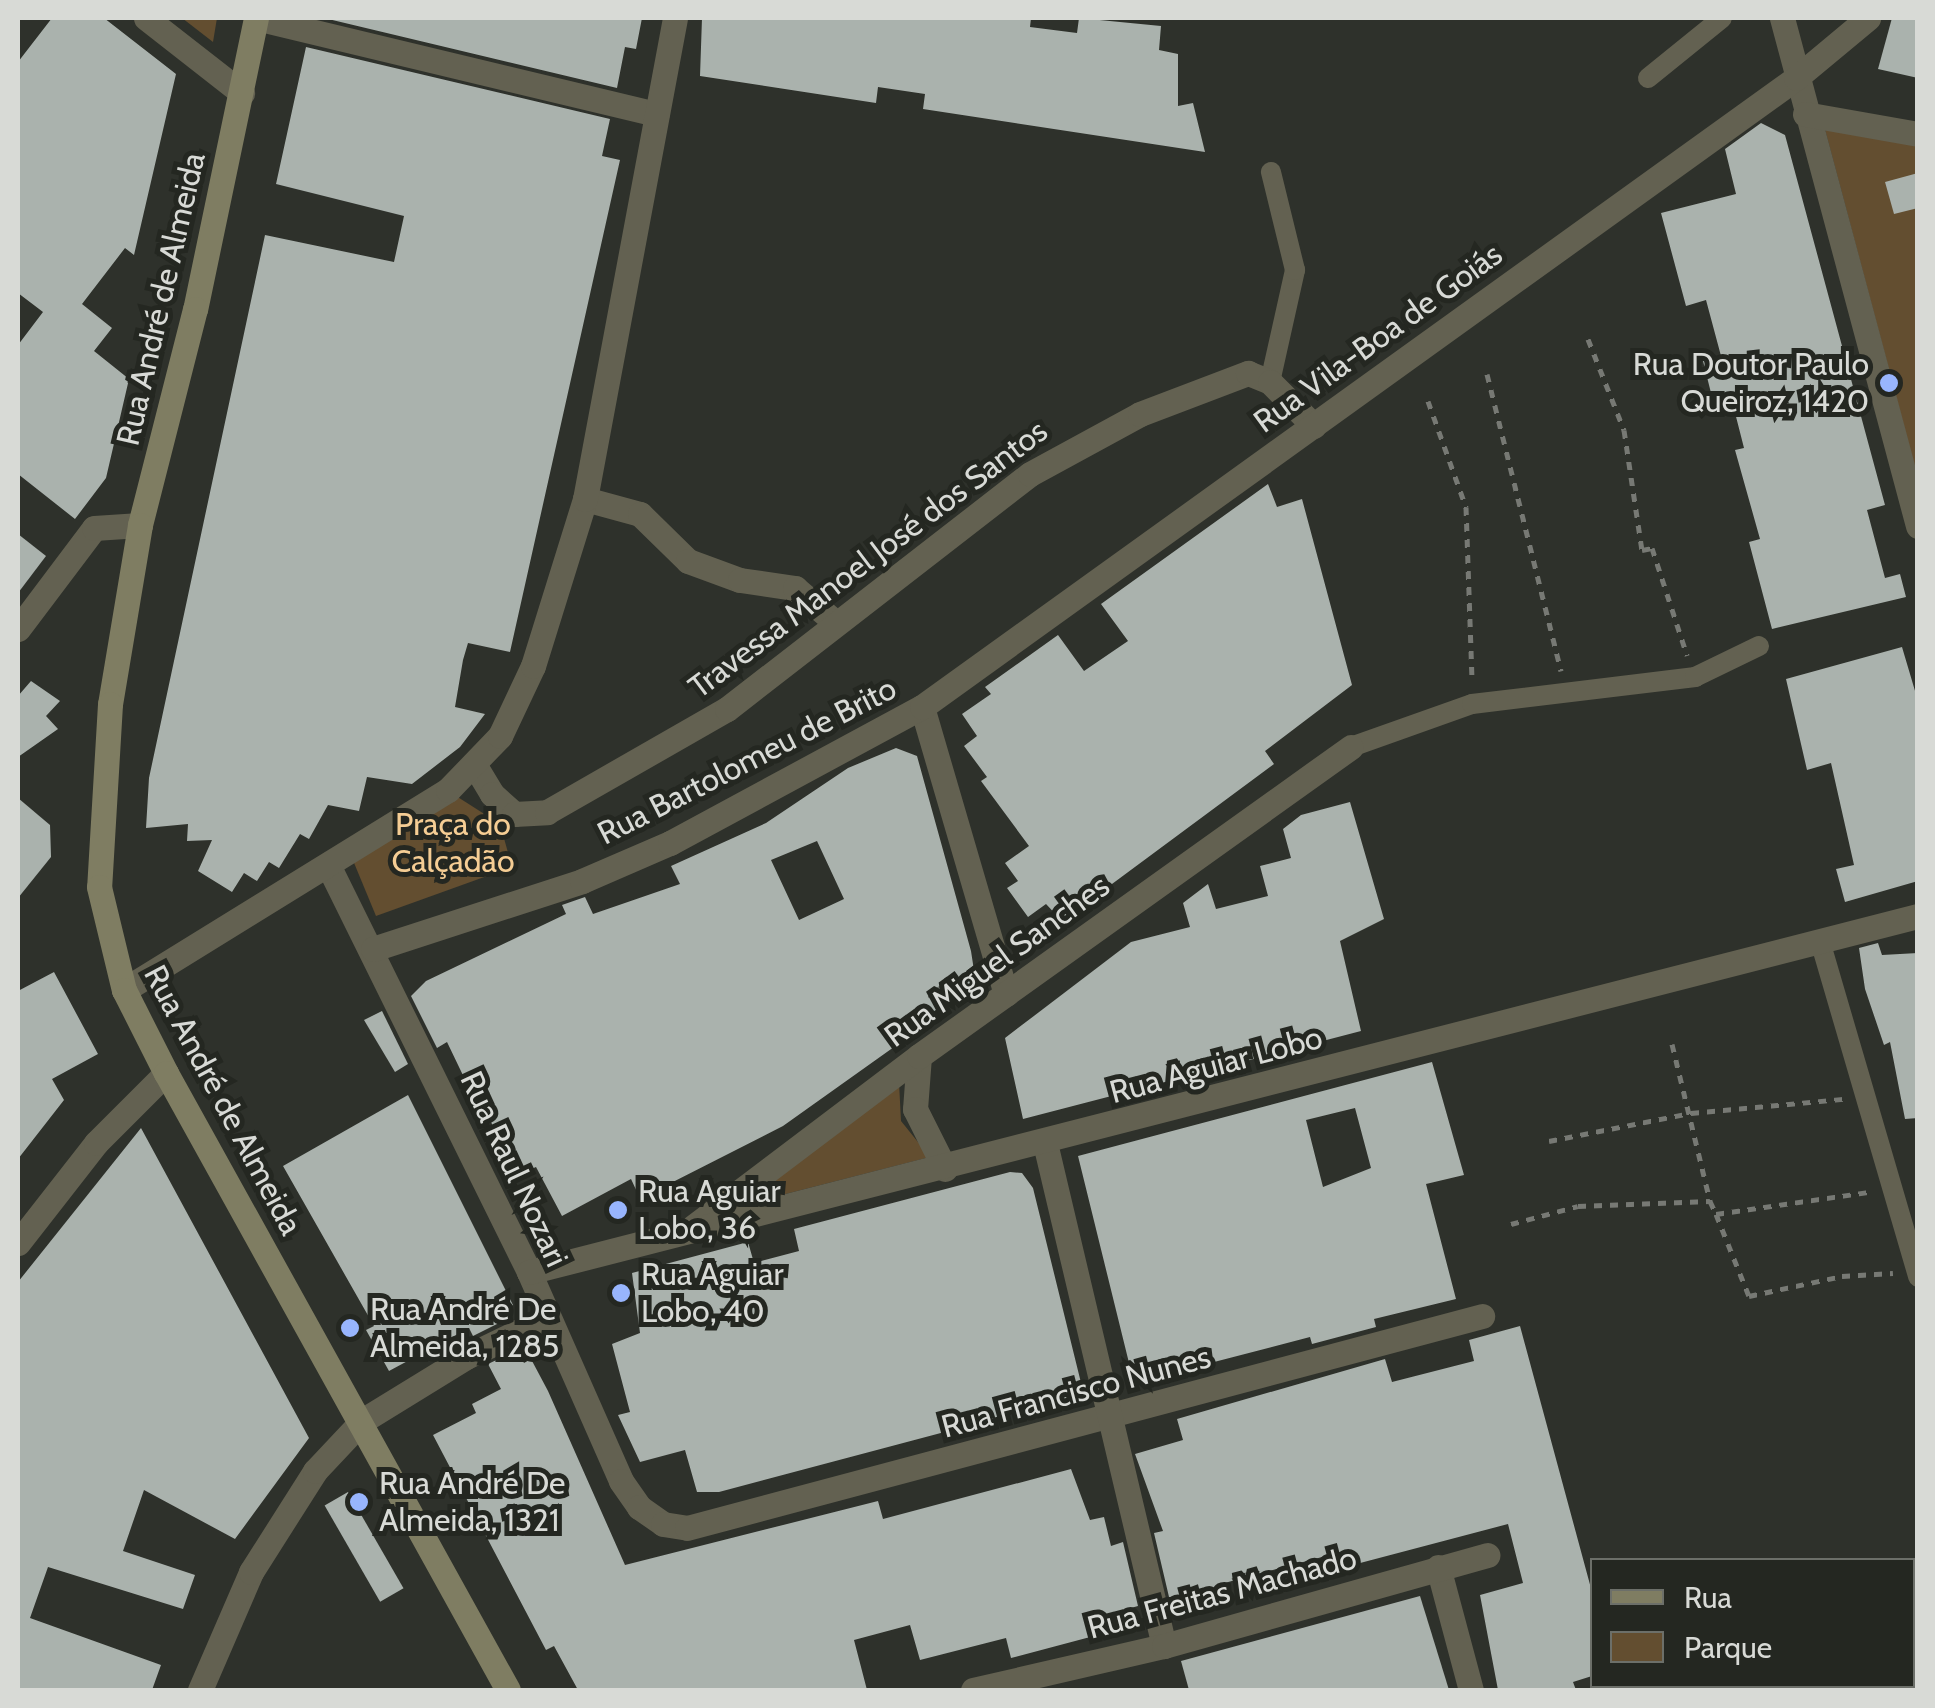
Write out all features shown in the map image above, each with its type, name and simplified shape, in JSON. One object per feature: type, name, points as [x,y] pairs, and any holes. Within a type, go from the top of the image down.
[{"type":"main road","name":"Rua André de Almeida","points":[[256,18],[242,93],[140,525],[99,813],[99,887],[124,990],[166,1073],[508,1690]]},
{"type":"street","points":[[146,18],[242,93]]},
{"type":"street","points":[[256,18],[657,114]]},
{"type":"street","points":[[124,990],[329,867],[448,790],[500,736],[534,666],[585,499],[675,18]]},
{"type":"street","points":[[1782,18],[1918,526]]},
{"type":"street","name":"Rua Vila-Boa de Goiás","points":[[922,707],[1796,78],[1868,18]]},
{"type":"street","points":[[1806,114],[1918,134]]},
{"type":"street","name":"Travessa Manoel José dos Santos","points":[[474,764],[492,794],[514,814],[546,812],[727,708],[835,622],[1091,435],[1248,373],[1270,382]]},
{"type":"street","points":[[1270,382],[1314,426]]},
{"type":"street","points":[[585,499],[640,514],[688,561],[740,580],[795,588],[835,622]]},
{"type":"street","points":[[18,629],[94,528],[140,525]]},
{"type":"street","points":[[922,707],[1006,994]]},
{"type":"street","name":"Rua Bartolomeu de Brito","points":[[373,949],[582,881],[670,844],[922,707]]},
{"type":"street","name":"Rua Miguel Sanches","points":[[684,1234],[919,1056],[1352,746]]},
{"type":"street","name":"Rua Raul Nozari","points":[[329,867],[530,1272],[546,1318],[621,1481],[651,1515],[687,1528]]},
{"type":"street","name":"Rua Aguiar Lobo","points":[[530,1272],[945,1170],[1918,916]]},
{"type":"street","points":[[919,1056],[915,1109],[945,1170]]},
{"type":"street","points":[[18,1242],[96,1143],[166,1073]]},
{"type":"street","points":[[1045,1143],[1164,1646]]},
{"type":"street","name":"Rua Francisco Nunes","points":[[687,1528],[1482,1316]]},
{"type":"street","points":[[200,1690],[278,1524],[362,1421],[466,1357],[546,1318]]},
{"type":"street","name":"Rua Freitas Machado","points":[[974,1690],[1164,1646],[1486,1555]]},
{"type":"street","points":[[1438,1567],[1471,1690]]},
{"type":"lane","points":[[1648,78],[1722,18]]},
{"type":"lane","points":[[1270,382],[1295,270],[1271,172]]},
{"type":"lane","points":[[1352,746],[1472,704],[1694,677],[1759,646]]},
{"type":"lane","points":[[1820,941],[1917,1274]]},
{"type":"path","points":[[1588,339],[1624,430],[1642,550],[1652,548],[1694,677]]},
{"type":"path","points":[[1486,374],[1542,578],[1565,693]]},
{"type":"path","points":[[1428,401],[1466,507],[1472,704]]},
{"type":"path","points":[[1672,1044],[1710,1201],[1749,1296],[1842,1276],[1917,1274]]},
{"type":"path","points":[[1549,1141],[1691,1113],[1866,1097]]},
{"type":"path","points":[[1716,1214],[1892,1190]]},
{"type":"path","points":[[1511,1224],[1578,1206],[1710,1201]]},
{"type":"green space","points":[[182,18],[217,18],[213,42]]},
{"type":"green space","points":[[1823,122],[1917,145],[1917,475]]},
{"type":"green space","name":"Praça do Calçadão","points":[[453,794],[500,824],[512,867],[376,916],[352,858]]},
{"type":"green space","points":[[899,1082],[901,1121],[930,1157],[735,1207]]},
{"type":"building","points":[[52,18],[104,18],[176,74],[134,255],[125,248],[82,304],[112,328],[94,351],[129,379],[106,478],[75,519],[18,474],[18,345],[43,312],[18,293],[18,62]]},
{"type":"building","points":[[324,18],[642,18],[636,49],[625,47],[617,88]]},
{"type":"building","points":[[702,18],[1031,18],[1030,27],[1077,33],[1079,18],[1161,26],[1159,50],[1178,54],[1178,106],[1193,103],[1205,152],[923,109],[925,94],[878,87],[876,103],[700,76]]},
{"type":"building","points":[[1892,18],[1918,18],[1918,78],[1878,69]]},
{"type":"building","points":[[306,47],[610,119],[602,156],[620,160],[510,652],[468,643],[463,660],[455,707],[485,714],[460,747],[412,784],[367,777],[359,811],[328,805],[309,839],[300,834],[279,868],[269,862],[257,881],[244,873],[232,892],[198,871],[212,840],[187,841],[188,824],[146,828],[149,778],[265,235],[394,262],[404,216],[276,184]]},
{"type":"building","points":[[1761,123],[1785,135],[1885,505],[1867,510],[1885,578],[1900,574],[1906,597],[1772,629],[1749,542],[1760,539],[1735,450],[1744,448],[1732,401],[1714,405],[1703,361],[1721,356],[1706,300],[1686,306],[1661,213],[1736,194],[1725,149]]},
{"type":"building","points":[[1918,173],[1918,208],[1894,214],[1885,182]]},
{"type":"building","points":[[1268,484],[1277,507],[1302,499],[1352,685],[1265,751],[1274,764],[1062,921],[1046,904],[1028,917],[1007,888],[1018,881],[1005,863],[1029,846],[981,781],[987,777],[964,746],[977,736],[962,714],[991,694],[985,687],[1058,635],[1084,671],[1128,641],[1101,604]]},
{"type":"building","points":[[18,534],[46,556],[18,593]]},
{"type":"building","points":[[1902,647],[1918,701],[1918,881],[1845,902],[1836,869],[1854,865],[1831,763],[1807,770],[1786,679]]},
{"type":"building","points":[[31,681],[60,701],[46,716],[58,729],[18,757],[18,696]]},
{"type":"building","points":[[896,748],[917,756],[975,977],[960,1000],[783,1126],[665,1186],[638,1194],[631,1179],[562,1216],[536,1167],[513,1177],[478,1089],[471,1092],[447,1042],[437,1048],[411,996],[426,981],[566,914],[562,905],[585,897],[593,914],[680,884],[671,866],[766,823],[848,768]],"holes":[[[817,841],[844,899],[799,920],[771,860]]]},
{"type":"building","points":[[18,798],[50,825],[51,857],[18,898]]},
{"type":"building","points":[[1350,802],[1384,919],[1340,941],[1361,1031],[1023,1119],[1005,1038],[1131,942],[1190,927],[1183,903],[1208,884],[1216,909],[1268,896],[1260,866],[1291,858],[1283,829],[1301,815]]},
{"type":"building","points":[[1878,943],[1882,955],[1918,953],[1918,1118],[1905,1119],[1890,1042],[1884,1045],[1865,989],[1859,948]]},
{"type":"building","points":[[54,972],[98,1054],[52,1079],[64,1100],[18,1159],[18,991]]},
{"type":"building","points":[[382,1011],[408,1064],[395,1072],[364,1020]]},
{"type":"building","points":[[1432,1062],[1464,1175],[1426,1184],[1456,1299],[1374,1319],[1376,1327],[1312,1344],[1310,1337],[1160,1376],[1157,1363],[1131,1371],[1078,1156]],"holes":[[[1355,1108],[1371,1168],[1323,1187],[1306,1120]]]},
{"type":"building","points":[[408,1095],[513,1305],[497,1313],[501,1322],[473,1336],[469,1328],[389,1371],[366,1330],[374,1326],[283,1166]]},
{"type":"building","points":[[141,1128],[309,1438],[235,1539],[144,1490],[123,1551],[195,1575],[183,1609],[48,1567],[30,1618],[161,1665],[152,1690],[18,1690],[18,1282]]},
{"type":"building","points":[[1010,1172],[1022,1173],[1033,1188],[1084,1395],[719,1492],[697,1492],[685,1450],[640,1462],[618,1415],[630,1412],[612,1344],[640,1333],[632,1273],[748,1242],[754,1263],[799,1251],[794,1229]]},
{"type":"building","points":[[1520,1326],[1590,1585],[1590,1677],[1573,1682],[1576,1690],[1498,1690],[1480,1595],[1523,1583],[1508,1524],[1345,1567],[1341,1552],[1250,1576],[1221,1584],[1225,1600],[1173,1614],[1154,1533],[1163,1531],[1135,1454],[1183,1440],[1177,1419],[1385,1359],[1392,1382],[1474,1361],[1469,1340]]},
{"type":"building","points":[[517,1350],[524,1363],[531,1359],[548,1391],[625,1565],[878,1501],[883,1519],[1071,1469],[1090,1520],[1104,1517],[1111,1546],[1123,1542],[1138,1606],[1120,1611],[1124,1628],[1011,1658],[1006,1638],[920,1660],[910,1625],[854,1640],[867,1690],[578,1690],[554,1646],[546,1650],[433,1435],[476,1413],[472,1404],[501,1389],[488,1364]]},
{"type":"building","points":[[348,1492],[404,1588],[380,1602],[325,1506]]},
{"type":"building","points":[[1420,1596],[1449,1690],[1189,1690],[1181,1661]]},
{"type":"place","name":"Rua Doutor Paulo Queiroz, 1420","points":[[1889,383]]},
{"type":"place","name":"Rua Aguiar Lobo, 36","points":[[618,1210]]},
{"type":"place","name":"Rua Aguiar Lobo, 40","points":[[621,1293]]},
{"type":"place","name":"Rua André De Almeida, 1285","points":[[350,1328]]},
{"type":"place","name":"Rua André De Almeida, 1321","points":[[359,1502]]}]
